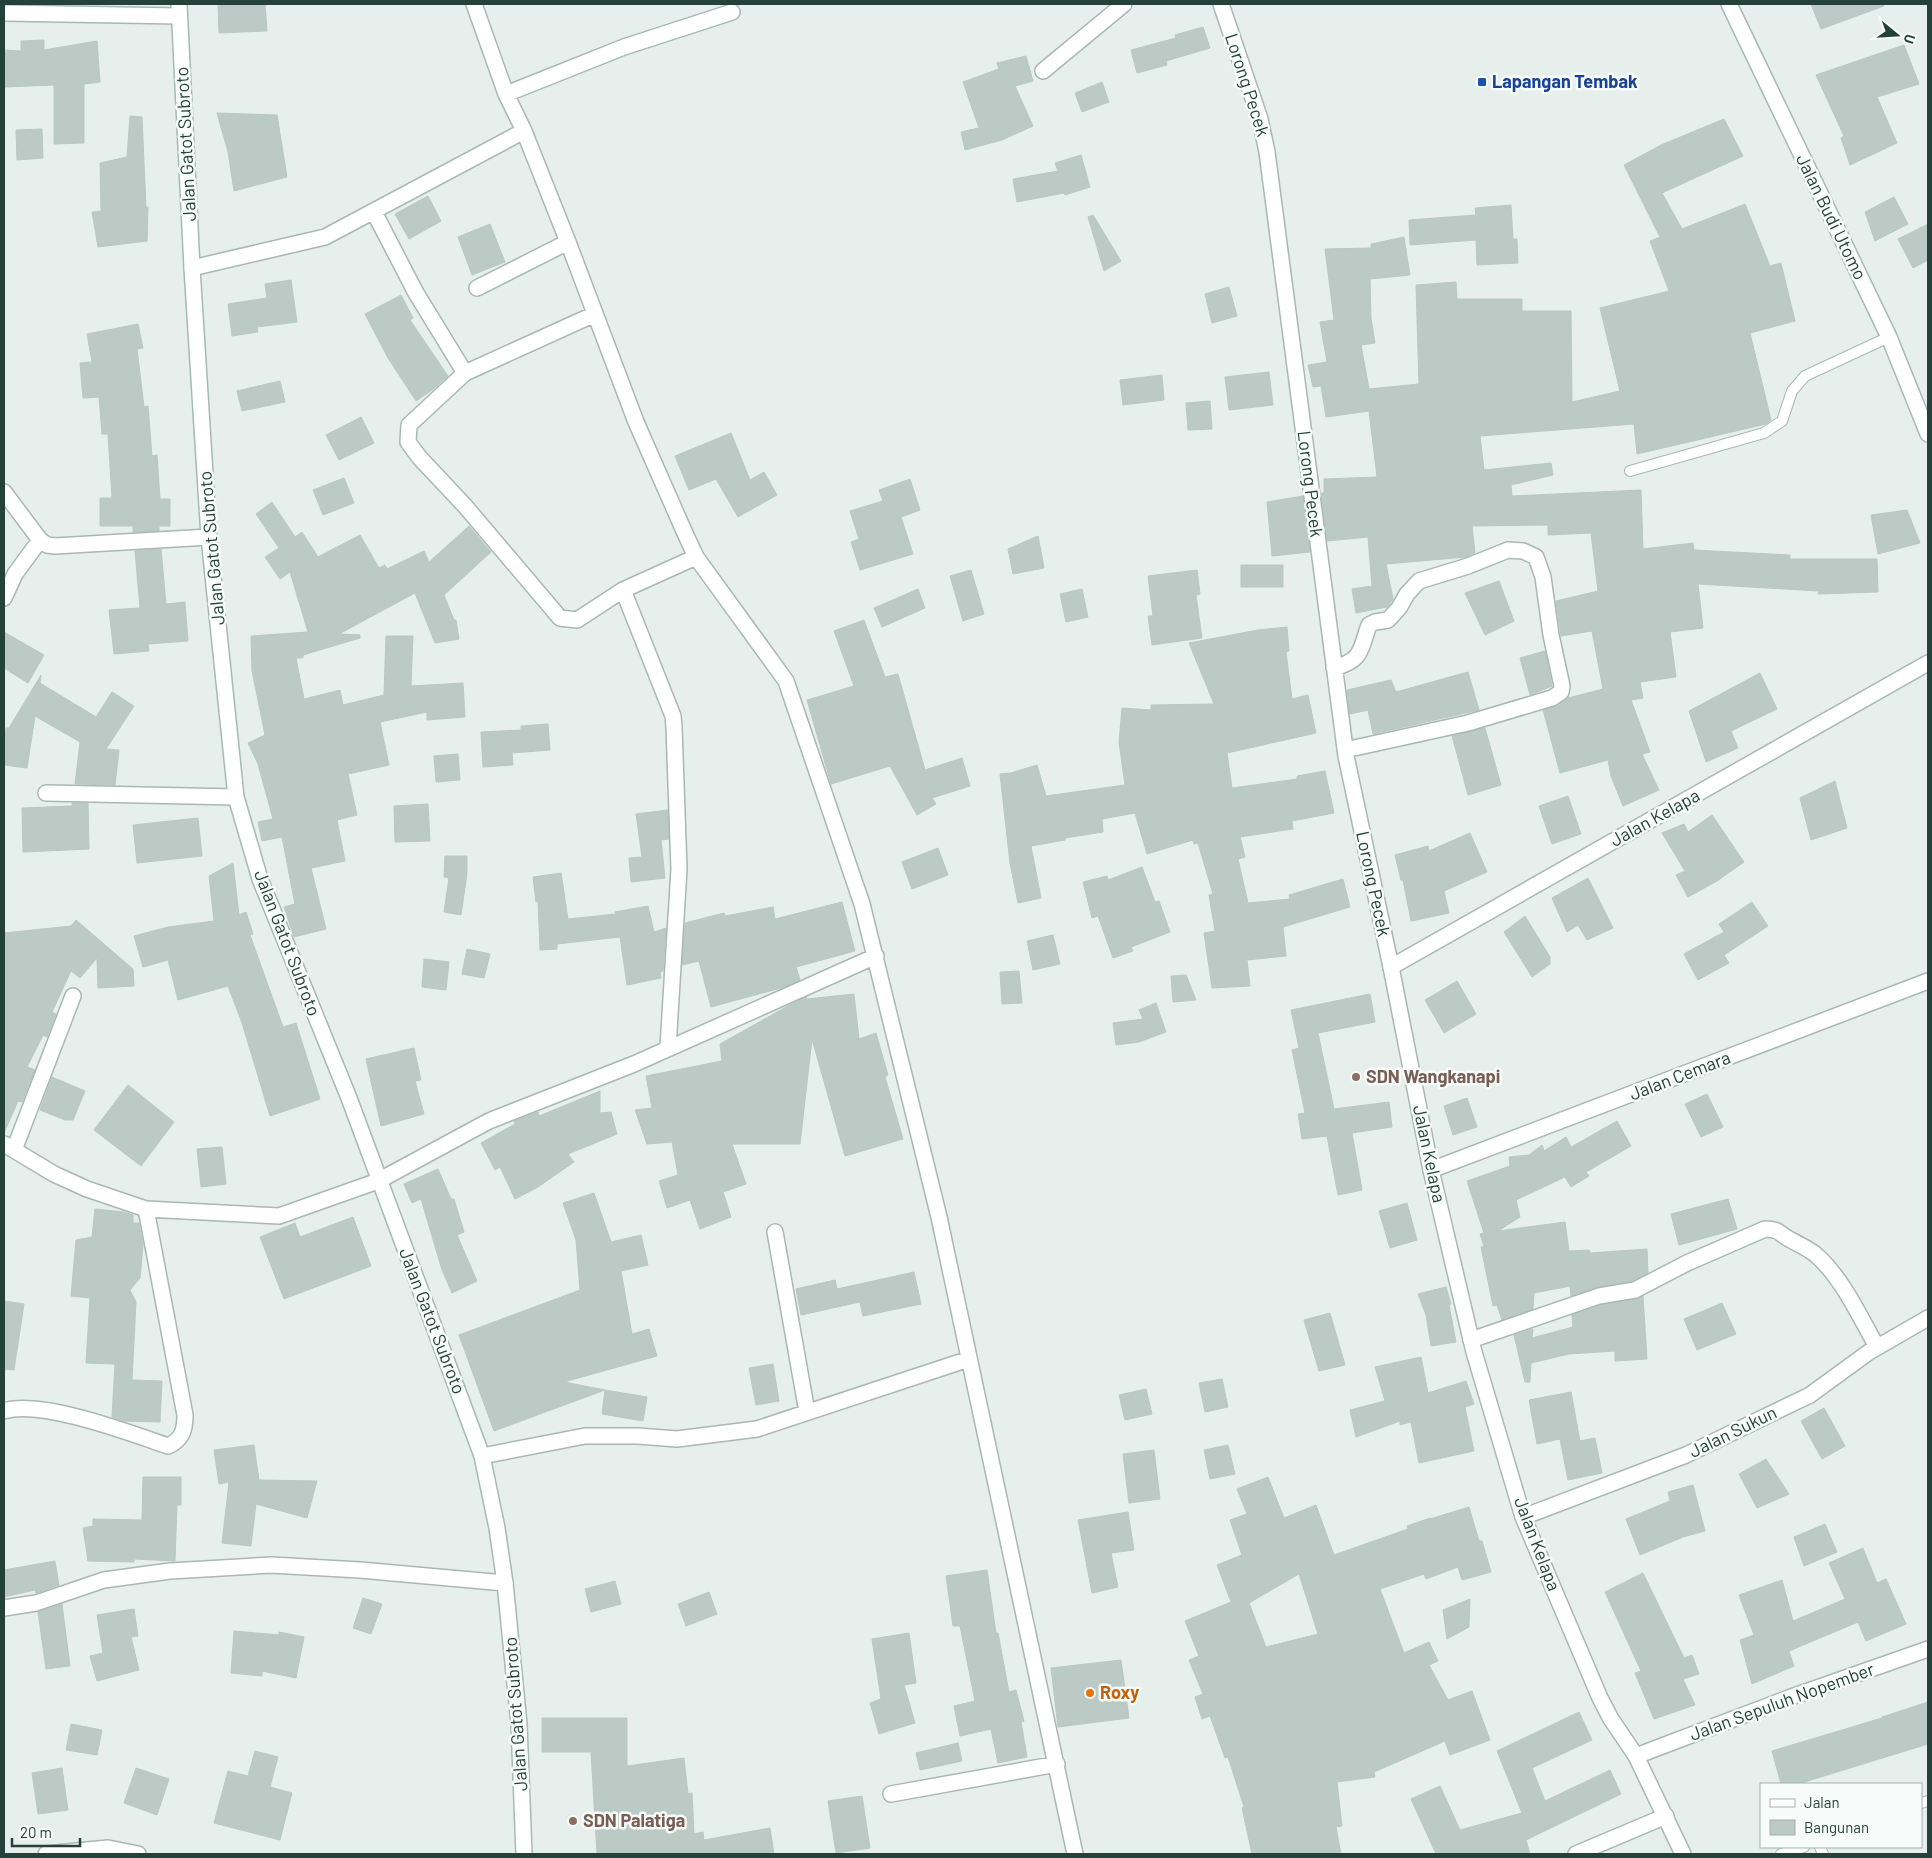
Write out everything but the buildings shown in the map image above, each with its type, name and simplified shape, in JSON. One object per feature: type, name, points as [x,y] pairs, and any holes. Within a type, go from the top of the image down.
[{"type":"street","points":[[474,4],[506,94],[524,131],[568,242],[636,422],[696,557],[786,681],[862,904],[939,1217],[1075,1854]]},
{"type":"street","points":[[1043,71],[1124,4]]},
{"type":"street","name":"Lorong Pecek","points":[[1221,4],[1260,120],[1268,152],[1345,750],[1391,967]]},
{"type":"street","name":"Jalan Budi Utomo","points":[[1729,4],[1889,337],[1928,434]]},
{"type":"street","points":[[4,13],[179,10]]},
{"type":"street","name":"Jalan Gatot Subroto","points":[[179,10],[192,268],[210,537],[236,797],[260,879],[349,1098],[378,1181],[482,1456],[497,1528],[505,1583],[519,1724],[524,1854]]},
{"type":"street","points":[[506,94],[624,47],[732,12]]},
{"type":"street","points":[[192,268],[325,237],[524,131]]},
{"type":"street","points":[[374,212],[416,294],[465,373]]},
{"type":"street","points":[[476,288],[568,242]]},
{"type":"street","points":[[595,314],[465,373],[409,425],[408,442],[560,618],[577,620],[623,590],[696,557]]},
{"type":"street","points":[[4,492],[40,540],[47,545],[210,537]]},
{"type":"street","points":[[4,598],[15,574],[40,540]]},
{"type":"street","points":[[1334,668],[1348,664],[1361,653],[1369,625],[1388,620],[1400,608],[1407,594],[1419,581],[1468,566],[1508,550],[1523,551],[1536,557],[1543,577],[1551,635],[1562,686],[1560,692],[1552,698],[1468,723],[1345,750]]},
{"type":"street","points":[[623,590],[673,716],[678,869],[668,1047]]},
{"type":"street","name":"Jalan Kelapa","points":[[1683,1854],[1636,1756],[1611,1719],[1600,1698],[1523,1516],[1471,1340],[1431,1170],[1391,967],[1928,663]]},
{"type":"street","points":[[46,793],[236,797]]},
{"type":"street","points":[[73,996],[9,1147],[54,1174],[87,1189],[146,1210],[279,1216],[378,1181],[489,1121],[634,1064],[668,1047],[876,956]]},
{"type":"street","name":"Jalan Cemara","points":[[1431,1170],[1928,981]]},
{"type":"street","points":[[4,1411],[28,1408],[79,1418],[168,1446],[178,1441],[185,1427],[185,1415],[146,1210]]},
{"type":"street","points":[[1471,1340],[1600,1296],[1635,1290],[1687,1263],[1765,1229],[1779,1230],[1787,1238],[1801,1244],[1816,1255],[1843,1288],[1877,1347]]},
{"type":"street","points":[[775,1232],[807,1412]]},
{"type":"street","name":"Jalan Sukun","points":[[1523,1516],[1677,1459],[1704,1447],[1810,1395],[1877,1347],[1928,1318]]},
{"type":"street","points":[[482,1456],[585,1436],[677,1439],[757,1429],[969,1359]]},
{"type":"street","points":[[4,1608],[36,1602],[104,1580],[170,1571],[271,1565],[360,1570],[505,1583]]},
{"type":"street","name":"Jalan Sepuluh Nopember","points":[[1636,1756],[1794,1696],[1928,1649]]},
{"type":"street","points":[[891,1794],[1057,1764]]},
{"type":"street","points":[[1576,1854],[1666,1816]]},
{"type":"street","points":[[46,1854],[108,1848],[138,1854]]},
{"type":"lane","points":[[1630,471],[1764,433],[1782,421],[1792,391],[1804,376],[1889,337]]},
{"type":"lane","points":[[1780,1854],[1801,1848]]},
{"type":"place","name":"Lapangan Tembak","points":[[1482,82]]},
{"type":"place","name":"SDN Wangkanapi","points":[[1356,1077]]},
{"type":"place","name":"Roxy","points":[[1090,1693]]},
{"type":"place","name":"SDN Palatiga","points":[[573,1821]]}]
